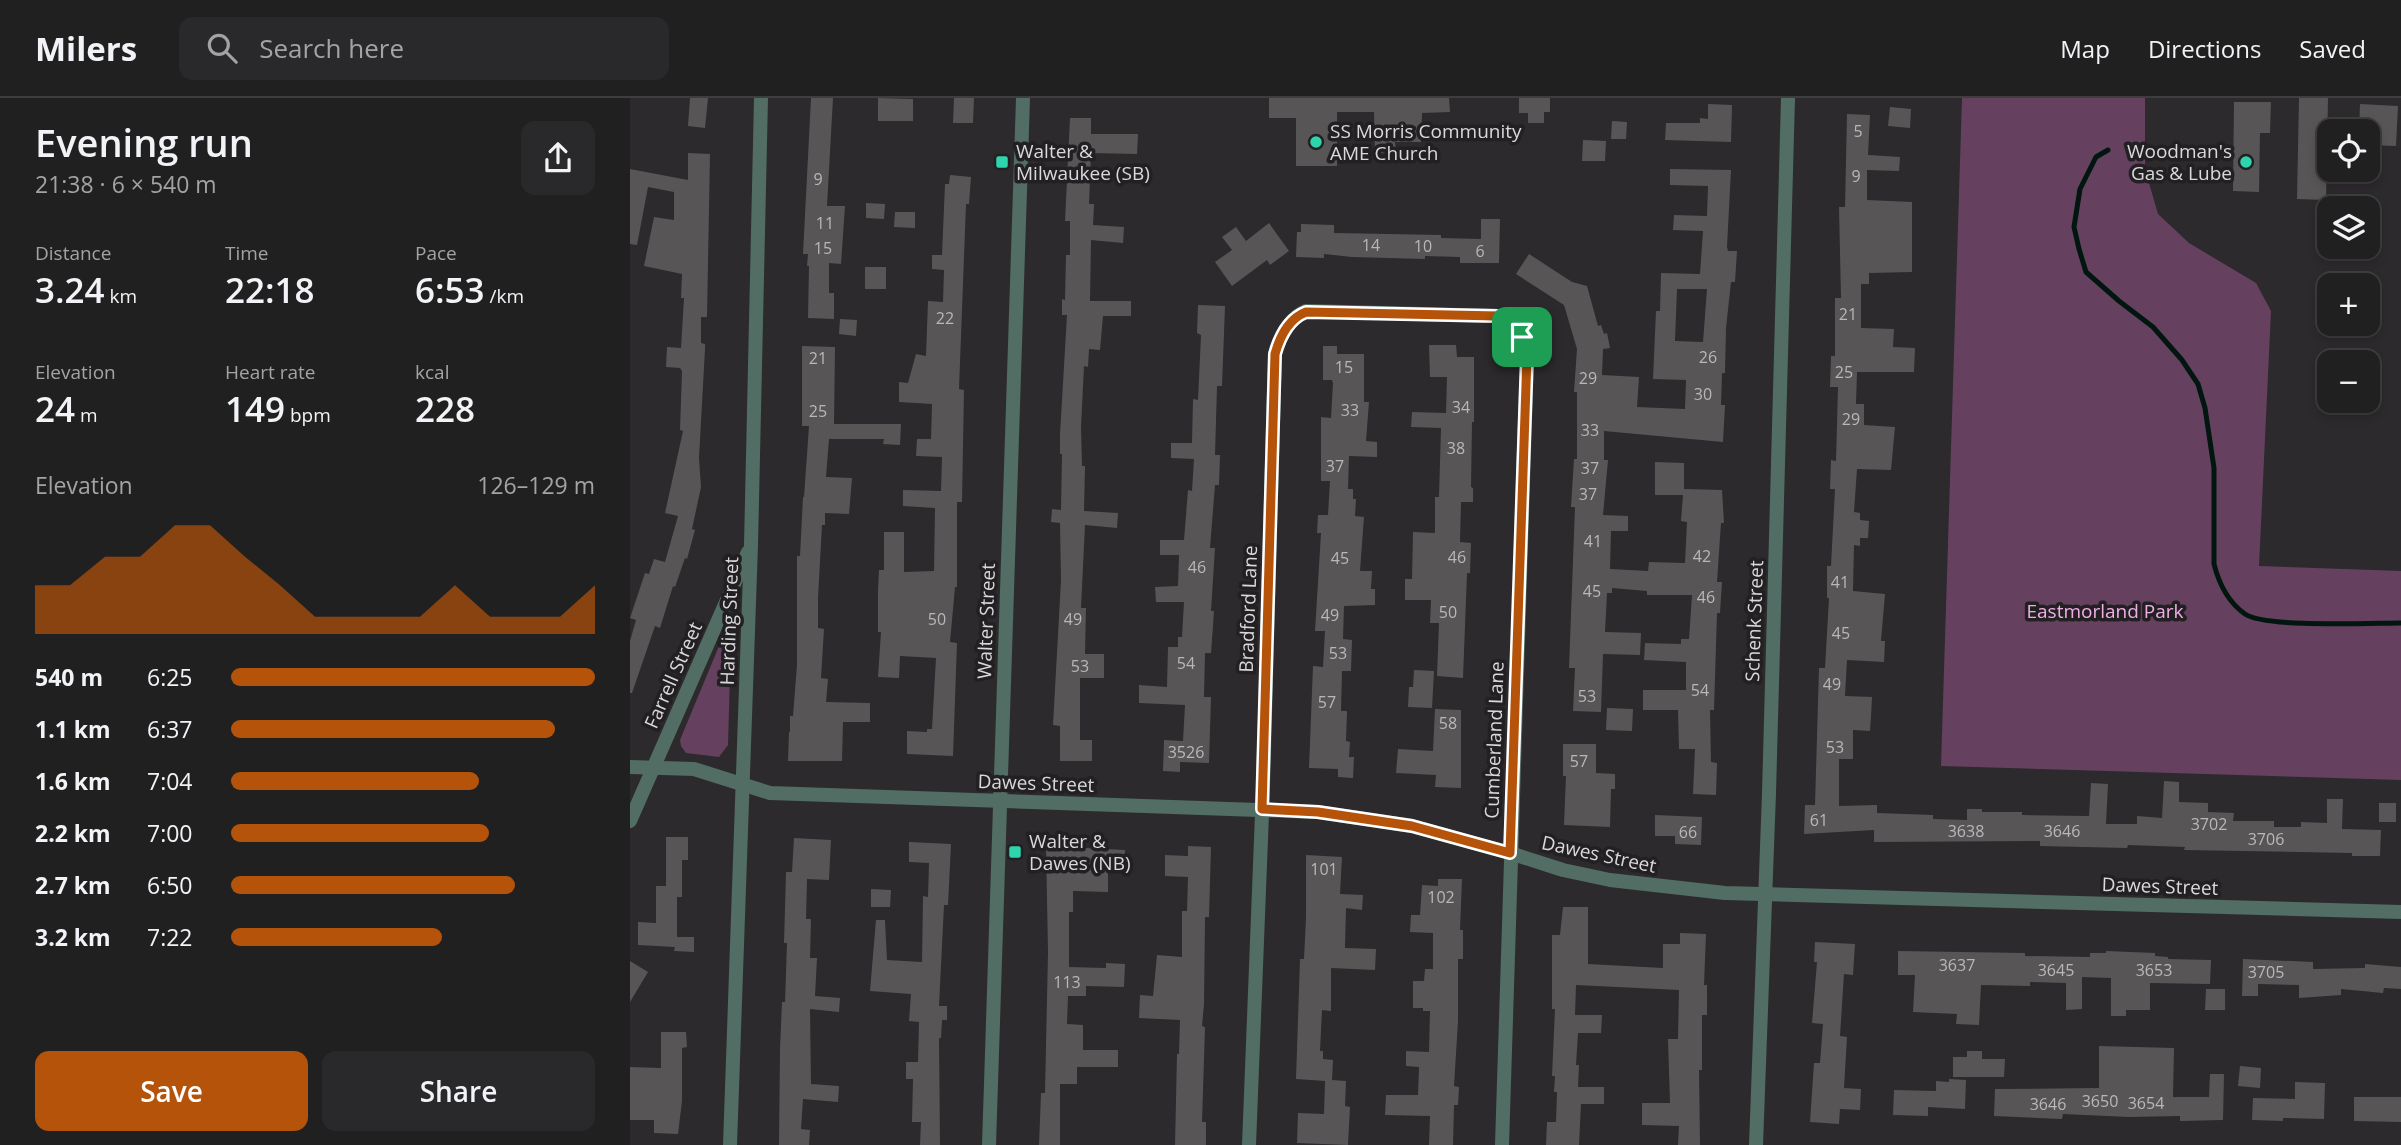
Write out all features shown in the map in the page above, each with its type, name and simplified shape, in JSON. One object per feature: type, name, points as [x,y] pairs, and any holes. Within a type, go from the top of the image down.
[{"type":"street","name":"Harding Street","points":[[730,1145],[751,545],[761,98]]},
{"type":"street","name":"Walter Street","points":[[989,1145],[1023,98]]},
{"type":"street","name":"Schenk Street","points":[[1755,1145],[1788,98]]},
{"type":"street","name":"Bradford Lane","points":[[1249,1145],[1275,354],[1284,331],[1291,322],[1306,312],[1498,316],[1511,321],[1522,337]]},
{"type":"street","name":"Cumberland Lane","points":[[1502,1145],[1527,356],[1522,337]]},
{"type":"street","name":"Farrell Street","points":[[630,821],[751,545]]},
{"type":"street","name":"Dawes Street","points":[[630,767],[694,769],[770,793],[1318,812],[1400,824],[1563,870],[1679,890],[2401,912]]},
{"type":"green space","name":"Eastmorland Park","points":[[1962,98],[2145,98],[2145,169],[2158,214],[2189,243],[2256,283],[2271,311],[2259,566],[2401,571],[2401,780],[1941,766]]},
{"type":"green space","points":[[727,633],[731,637],[728,745],[719,757],[686,753],[680,740],[724,634]]},
{"type":"building","points":[[690,98],[708,98],[705,128],[688,126]]},
{"type":"building","points":[[811,98],[833,98],[827,206],[845,206],[841,264],[829,263],[829,293],[834,293],[834,319],[808,318],[809,266],[808,254],[803,254]]},
{"type":"building","points":[[878,98],[913,99],[913,121],[878,121]]},
{"type":"building","points":[[954,98],[974,98],[973,123],[953,123]]},
{"type":"building","points":[[1269,98],[1449,98],[1450,112],[1422,113],[1421,142],[1395,142],[1396,152],[1375,153],[1374,112],[1337,112],[1337,166],[1296,166],[1296,118],[1269,118]]},
{"type":"building","points":[[1519,98],[1550,98],[1550,112],[1544,112],[1544,123],[1528,123],[1528,113],[1519,113]]},
{"type":"building","points":[[2299,98],[2328,98],[2328,119],[2317,119],[2317,182],[2326,182],[2326,196],[2317,196],[2317,200],[2297,199]]},
{"type":"building","name":"Woodman's Gas & Lube","points":[[2234,102],[2271,102],[2270,133],[2260,133],[2259,192],[2233,191]]},
{"type":"building","points":[[1708,104],[1732,105],[1731,142],[1665,140],[1666,123],[1700,123],[1700,118],[1708,119]]},
{"type":"building","points":[[2360,104],[2398,106],[2396,146],[2380,145],[2380,119],[2359,119]]},
{"type":"building","points":[[1890,107],[1911,109],[1910,128],[1888,126]]},
{"type":"building","points":[[1847,114],[1870,115],[1868,155],[1900,157],[1899,171],[1867,170],[1867,200],[1912,202],[1912,272],[1869,273],[1869,284],[1861,284],[1861,328],[1894,329],[1893,347],[1915,348],[1914,372],[1857,372],[1856,404],[1864,404],[1864,425],[1895,427],[1891,470],[1857,469],[1854,512],[1860,513],[1860,520],[1869,521],[1868,538],[1860,538],[1860,546],[1854,545],[1853,591],[1885,594],[1881,641],[1885,641],[1884,662],[1847,660],[1845,696],[1872,697],[1871,717],[1870,731],[1853,730],[1853,759],[1839,759],[1839,806],[1877,805],[1877,813],[1933,815],[1933,819],[1967,820],[1967,809],[1982,809],[1982,812],[2022,812],[2022,815],[2089,816],[2091,783],[2108,784],[2106,824],[2137,824],[2137,816],[2162,818],[2164,781],[2179,782],[2179,802],[2208,803],[2208,812],[2234,813],[2233,821],[2274,821],[2274,827],[2301,827],[2301,822],[2327,823],[2327,799],[2343,799],[2342,829],[2381,830],[2380,856],[2352,856],[2352,853],[2184,850],[2185,847],[2128,845],[2127,848],[2040,846],[2040,841],[1874,842],[1874,830],[1804,834],[1805,805],[1815,805],[1819,668],[1825,668],[1829,598],[1827,566],[1831,566],[1835,489],[1830,489],[1831,460],[1836,461],[1838,387],[1830,387],[1831,356],[1835,356],[1835,298],[1841,298],[1839,207],[1845,207]]},
{"type":"building","points":[[1070,118],[1091,118],[1091,134],[1138,134],[1137,154],[1091,153],[1089,204],[1094,204],[1093,225],[1124,227],[1123,243],[1091,240],[1090,301],[1131,301],[1131,316],[1103,316],[1100,350],[1089,349],[1088,367],[1084,366],[1081,427],[1082,466],[1085,466],[1084,511],[1118,513],[1117,528],[1085,525],[1081,608],[1086,608],[1085,654],[1104,654],[1104,678],[1080,678],[1080,740],[1092,740],[1092,761],[1060,761],[1060,726],[1053,725],[1061,580],[1060,523],[1051,522],[1052,509],[1061,510],[1060,434],[1067,315],[1062,315],[1062,299],[1065,300],[1066,255],[1070,255],[1070,221],[1065,221]]},
{"type":"building","points":[[1612,121],[1627,122],[1626,139],[1611,139]]},
{"type":"building","points":[[1583,140],[1606,141],[1605,161],[1582,161]]},
{"type":"building","points":[[688,153],[710,154],[707,317],[701,317],[701,343],[705,344],[705,349],[699,458],[701,487],[692,529],[695,530],[687,559],[685,558],[675,587],[673,586],[660,628],[655,626],[630,693],[630,641],[636,620],[630,618],[645,573],[649,574],[654,559],[665,562],[678,516],[665,513],[683,431],[680,430],[682,371],[680,368],[666,367],[667,347],[681,348],[684,298],[681,298],[682,274],[644,266],[654,217],[674,220],[674,192],[648,187],[637,245],[630,244],[630,169],[688,180]]},
{"type":"building","points":[[1670,169],[1731,170],[1727,247],[1728,251],[1737,251],[1735,282],[1731,282],[1726,328],[1725,373],[1722,373],[1721,405],[1725,405],[1723,442],[1604,431],[1604,460],[1608,460],[1603,515],[1628,516],[1628,531],[1611,531],[1610,569],[1648,571],[1649,562],[1685,563],[1687,522],[1681,521],[1683,495],[1655,495],[1655,462],[1684,463],[1684,489],[1722,490],[1724,523],[1721,523],[1717,582],[1722,582],[1720,613],[1717,613],[1714,710],[1710,710],[1711,762],[1717,763],[1716,795],[1693,794],[1695,749],[1679,749],[1678,710],[1643,710],[1643,690],[1686,690],[1686,662],[1644,660],[1645,643],[1681,644],[1681,639],[1689,639],[1692,595],[1647,595],[1647,591],[1612,588],[1612,593],[1607,593],[1605,632],[1641,633],[1640,655],[1603,654],[1601,712],[1573,711],[1575,668],[1569,668],[1575,507],[1571,507],[1574,459],[1577,459],[1577,392],[1574,392],[1577,349],[1564,305],[1516,274],[1529,254],[1572,282],[1587,286],[1598,326],[1601,325],[1604,334],[1607,333],[1610,348],[1603,349],[1602,375],[1639,377],[1637,407],[1685,409],[1686,380],[1653,379],[1656,311],[1660,311],[1661,273],[1700,274],[1703,231],[1673,230],[1674,215],[1707,216],[1708,186],[1670,185]],"holes":[[[1677,289],[1707,289],[1703,342],[1675,341]]]},
{"type":"building","points":[[950,175],[971,177],[969,204],[966,204],[959,389],[964,390],[962,502],[957,502],[957,587],[950,642],[957,643],[953,756],[907,754],[907,731],[927,732],[927,729],[932,729],[936,658],[900,656],[899,678],[878,677],[881,632],[878,632],[878,591],[879,570],[884,570],[884,532],[904,532],[904,572],[934,571],[935,508],[903,506],[903,490],[941,491],[942,457],[916,456],[917,439],[931,439],[932,404],[899,402],[899,382],[908,383],[916,354],[926,356],[928,301],[943,302],[944,270],[932,269],[932,255],[942,255],[945,184],[949,184]]},
{"type":"building","points":[[866,203],[885,204],[884,219],[866,218]]},
{"type":"building","points":[[895,212],[915,212],[915,228],[894,227]]},
{"type":"building","points":[[1481,219],[1500,219],[1499,263],[1460,263],[1460,257],[1425,256],[1425,259],[1324,254],[1324,258],[1296,257],[1297,232],[1301,232],[1301,224],[1334,225],[1334,233],[1441,235],[1441,238],[1481,239]]},
{"type":"building","points":[[1269,223],[1289,251],[1270,265],[1267,260],[1232,286],[1215,262],[1232,250],[1222,237],[1236,227],[1246,241]]},
{"type":"building","points":[[865,267],[886,267],[886,289],[865,289]]},
{"type":"building","points":[[1198,305],[1225,306],[1222,386],[1217,386],[1215,455],[1220,455],[1219,485],[1215,485],[1210,548],[1215,548],[1211,611],[1214,611],[1211,653],[1205,653],[1204,697],[1211,697],[1209,763],[1180,762],[1180,772],[1163,771],[1164,740],[1183,741],[1185,705],[1139,703],[1139,685],[1167,687],[1168,647],[1178,647],[1178,637],[1182,637],[1184,602],[1156,602],[1155,587],[1178,586],[1179,555],[1160,555],[1160,540],[1184,540],[1188,490],[1192,491],[1194,459],[1171,458],[1171,443],[1192,443],[1193,399],[1198,400],[1201,335],[1197,333]]},
{"type":"building","points":[[840,319],[857,320],[856,336],[839,334]]},
{"type":"building","points":[[1429,345],[1456,345],[1457,357],[1474,357],[1471,487],[1473,502],[1461,502],[1460,542],[1471,543],[1470,573],[1467,573],[1463,678],[1437,676],[1439,623],[1430,623],[1431,600],[1405,600],[1405,579],[1412,579],[1413,532],[1435,533],[1435,497],[1439,497],[1441,428],[1411,427],[1412,412],[1446,413],[1447,377],[1430,377]]},
{"type":"building","points":[[802,346],[835,347],[834,424],[901,424],[900,445],[883,444],[884,439],[829,439],[826,477],[852,478],[849,514],[825,513],[825,525],[822,525],[818,598],[818,628],[824,629],[821,678],[828,679],[826,702],[870,703],[870,722],[843,722],[842,761],[788,761],[790,716],[793,716],[797,665],[797,556],[800,556],[809,426],[802,426]]},
{"type":"building","points":[[1323,346],[1337,346],[1337,354],[1364,354],[1364,402],[1369,402],[1366,441],[1377,442],[1377,457],[1349,456],[1348,489],[1353,489],[1353,499],[1356,499],[1355,516],[1364,517],[1360,571],[1372,571],[1371,589],[1375,589],[1375,605],[1344,606],[1343,639],[1352,640],[1351,671],[1342,671],[1341,711],[1347,711],[1346,741],[1350,742],[1349,757],[1354,757],[1353,778],[1338,777],[1338,769],[1309,768],[1313,666],[1323,667],[1325,631],[1315,631],[1321,533],[1317,533],[1318,515],[1328,515],[1330,481],[1321,481],[1321,417],[1331,418],[1333,383],[1332,380],[1323,380]]},
{"type":"building","points":[[1414,670],[1434,671],[1432,708],[1408,707],[1409,687],[1413,687]]},
{"type":"building","points":[[1607,708],[1633,709],[1632,731],[1606,730]]},
{"type":"building","points":[[1435,709],[1461,710],[1461,788],[1435,787],[1436,775],[1396,773],[1398,749],[1433,751]]},
{"type":"building","points":[[1563,744],[1596,744],[1596,773],[1615,774],[1615,789],[1611,789],[1610,827],[1564,825],[1566,776],[1563,776]]},
{"type":"building","points":[[2379,803],[2396,803],[2396,822],[2379,822]]},
{"type":"building","points":[[1655,815],[1702,817],[1701,845],[1675,844],[1675,836],[1655,836]]},
{"type":"building","points":[[666,837],[688,837],[688,860],[682,860],[682,897],[677,897],[677,937],[694,937],[694,952],[674,951],[675,947],[638,945],[638,922],[656,923],[656,886],[666,886]]},
{"type":"building","points":[[794,838],[831,840],[829,880],[807,879],[806,919],[811,919],[810,958],[817,958],[815,996],[840,998],[839,1012],[810,1009],[811,1084],[839,1086],[838,1102],[803,1099],[801,1129],[810,1130],[809,1145],[779,1145],[780,1049],[787,943],[784,943],[786,872],[792,872]]},
{"type":"building","points":[[909,842],[951,844],[948,905],[944,905],[939,1006],[947,1006],[947,1020],[942,1020],[939,1038],[940,1145],[920,1145],[921,1122],[912,1122],[913,1079],[906,1079],[906,1062],[918,1062],[919,1022],[909,1021],[911,994],[870,991],[876,920],[885,920],[887,960],[922,962],[923,896],[928,897],[929,863],[909,862]]},
{"type":"building","points":[[1046,846],[1125,850],[1124,867],[1108,866],[1108,892],[1073,891],[1073,912],[1069,912],[1069,967],[1106,968],[1106,963],[1125,964],[1124,987],[1086,986],[1086,996],[1068,996],[1067,1024],[1083,1025],[1083,1050],[1118,1050],[1118,1067],[1077,1067],[1077,1084],[1060,1084],[1060,1145],[1039,1145],[1041,1093],[1045,1093],[1048,952]]},
{"type":"building","points":[[1188,846],[1211,847],[1209,917],[1205,917],[1202,1026],[1205,1027],[1202,1122],[1206,1122],[1206,1145],[1175,1145],[1180,1020],[1139,1018],[1140,995],[1153,996],[1157,955],[1182,957],[1182,911],[1187,911],[1188,877],[1165,876],[1165,855],[1188,856]]},
{"type":"building","points":[[1306,855],[1342,857],[1340,894],[1363,895],[1362,910],[1346,908],[1345,948],[1376,949],[1375,970],[1331,968],[1331,1011],[1322,1010],[1320,1051],[1323,1051],[1323,1059],[1333,1060],[1332,1080],[1346,1081],[1345,1106],[1350,1107],[1348,1145],[1297,1143],[1298,1113],[1324,1114],[1325,1081],[1296,1079],[1300,959],[1304,959],[1306,918]]},
{"type":"building","points":[[1438,879],[1462,879],[1460,930],[1463,930],[1463,959],[1458,959],[1454,1086],[1459,1087],[1458,1105],[1454,1105],[1453,1145],[1429,1145],[1430,1116],[1385,1115],[1386,1095],[1418,1095],[1419,1067],[1406,1066],[1406,1051],[1429,1052],[1430,1011],[1413,1008],[1413,981],[1424,981],[1425,969],[1433,969],[1433,933],[1410,932],[1411,915],[1420,915],[1422,885],[1438,886]]},
{"type":"building","points":[[871,889],[891,890],[890,907],[871,907]]},
{"type":"building","points":[[1563,907],[1588,907],[1588,964],[1663,968],[1663,944],[1680,944],[1680,933],[1706,934],[1704,985],[1707,985],[1707,1015],[1702,1015],[1702,1070],[1699,1070],[1700,1145],[1678,1145],[1679,1126],[1642,1125],[1642,1103],[1670,1103],[1668,1039],[1678,1039],[1679,990],[1576,985],[1575,1015],[1602,1015],[1601,1033],[1578,1033],[1578,1087],[1604,1087],[1604,1104],[1581,1104],[1579,1145],[1546,1145],[1547,1122],[1556,1122],[1557,1092],[1554,1092],[1555,1076],[1552,1076],[1555,1009],[1552,1009],[1552,935],[1560,935]]},
{"type":"building","points":[[1815,942],[1855,944],[1853,975],[1844,974],[1840,1036],[1847,1037],[1844,1088],[1861,1089],[1860,1110],[1840,1109],[1839,1124],[1810,1122],[1814,1063],[1820,1063],[1823,1024],[1812,1023],[1817,962],[1814,962]]},
{"type":"building","points":[[1898,951],[2090,957],[2090,953],[2106,951],[2155,953],[2155,956],[2168,959],[2211,960],[2210,984],[2150,983],[2150,1010],[2126,1010],[2126,1016],[2111,1016],[2111,978],[2082,977],[2082,1009],[2066,1010],[2066,983],[2030,982],[2030,986],[1981,985],[1979,1025],[1956,1024],[1957,1014],[1913,1012],[1915,975],[1898,975]]},
{"type":"building","points":[[2243,959],[2313,962],[2313,969],[2365,968],[2365,964],[2401,967],[2401,989],[2384,988],[2383,993],[2341,989],[2341,995],[2299,998],[2299,985],[2258,984],[2258,996],[2242,996]]},
{"type":"building","points":[[630,961],[648,972],[630,1002]]},
{"type":"building","points":[[2206,989],[2225,989],[2225,1010],[2205,1010]]},
{"type":"building","points":[[661,1032],[686,1032],[687,1047],[682,1048],[682,1101],[678,1134],[654,1133],[654,1120],[630,1120],[630,1067],[661,1068]]},
{"type":"building","points":[[2099,1046],[2174,1048],[2173,1097],[2209,1097],[2210,1074],[2224,1074],[2223,1120],[2180,1121],[2180,1116],[2063,1114],[2062,1119],[1994,1116],[1995,1089],[2099,1088]]},
{"type":"building","points":[[1967,1051],[1982,1051],[1982,1059],[2005,1059],[2004,1077],[1953,1077],[1953,1057],[1967,1057]]},
{"type":"building","points":[[2240,1066],[2261,1068],[2260,1088],[2238,1086]]},
{"type":"building","points":[[1949,1079],[1966,1080],[1965,1109],[1928,1107],[1928,1116],[1893,1115],[1894,1090],[1936,1091],[1936,1081],[1949,1082]]},
{"type":"building","points":[[2295,1082],[2325,1083],[2324,1119],[2252,1120],[2253,1098],[2295,1099]]},
{"type":"building","points":[[2354,1097],[2401,1097],[2401,1122],[2354,1121]]},
{"type":"waterway","points":[[2108,150],[2096,157],[2080,189],[2074,227],[2079,249],[2086,272],[2153,327],[2182,360],[2198,384],[2205,408],[2214,468],[2214,564],[2225,592],[2239,609],[2256,618],[2295,623],[2401,623]]},
{"type":"place","name":"SS Morris Community AME Church","points":[[1316,142]]},
{"type":"place","name":"Walter & Milwaukee (SB)","points":[[1002,162]]},
{"type":"place","name":"Woodman's Gas & Lube","points":[[2246,162]]},
{"type":"place","name":"Walter & Dawes (NB)","points":[[1015,852]]},
{"type":"route","points":[[1306,312],[1426,314],[1498,316],[1511,321],[1522,337],[1527,356],[1510,853],[1412,826],[1354,816],[1262,809],[1275,354],[1284,331],[1300,314],[1306,312]]}]
